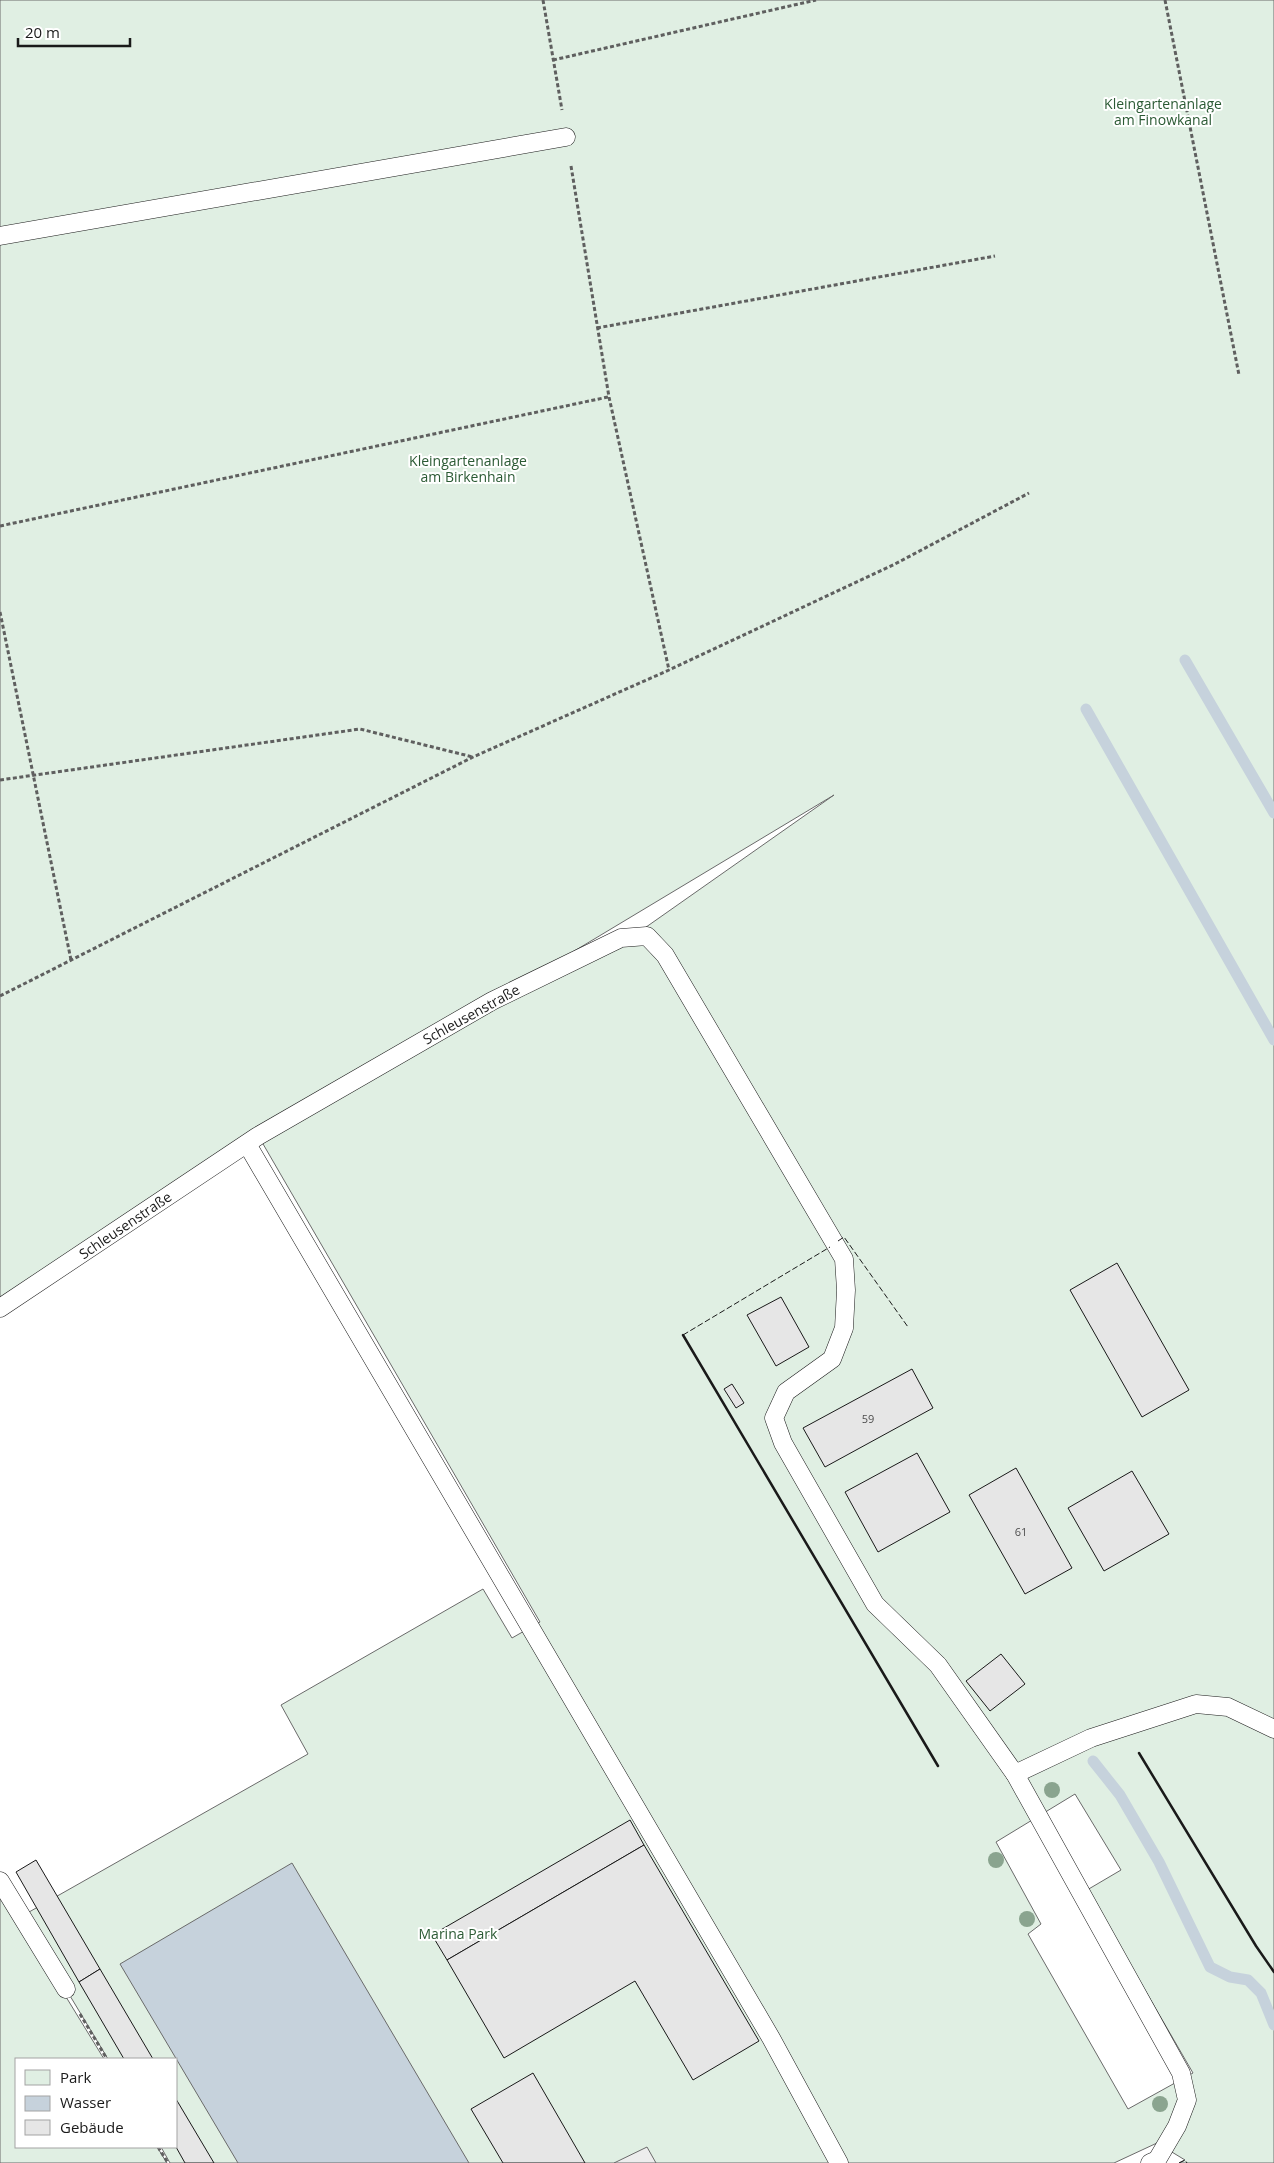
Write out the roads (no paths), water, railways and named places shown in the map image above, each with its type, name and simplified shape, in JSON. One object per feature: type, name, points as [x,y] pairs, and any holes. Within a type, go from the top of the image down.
[{"type":"lane","points":[[0,236],[566,137]]},
{"type":"lane","name":"Schleusenstraße","points":[[0,1308],[246,1144],[492,1001],[621,938],[647,936],[665,955],[834,1245],[844,1259],[846,1290],[844,1328],[832,1359],[786,1392],[774,1418],[783,1443],[875,1604],[938,1665],[1015,1774]]},
{"type":"lane","points":[[246,1144],[771,2038],[839,2163]]},
{"type":"lane","points":[[1150,2163],[1158,2160],[1177,2126],[1187,2100],[1181,2073],[1015,1774],[1092,1738],[1196,1704],[1228,1707],[1274,1729]]},
{"type":"lane","points":[[0,1881],[66,1989]]},
{"type":"water","points":[[292,1863],[469,2163],[238,2163],[178,2062],[178,2058],[176,2058],[120,1964]]},
{"type":"waterway","points":[[1185,660],[1274,813]]},
{"type":"waterway","points":[[1086,709],[1274,1040]]},
{"type":"waterway","points":[[1093,1761],[1120,1795],[1159,1862],[1210,1967],[1230,1977],[1248,1980],[1261,1993],[1274,2025]]},
{"type":"park label","name":"Kleingartenanlage am Finowkanal","points":[[1163,112]]},
{"type":"park label","name":"Kleingartenanlage am Birkenhain","points":[[468,468]]},
{"type":"park label","name":"Marina Park","points":[[458,1933]]}]
